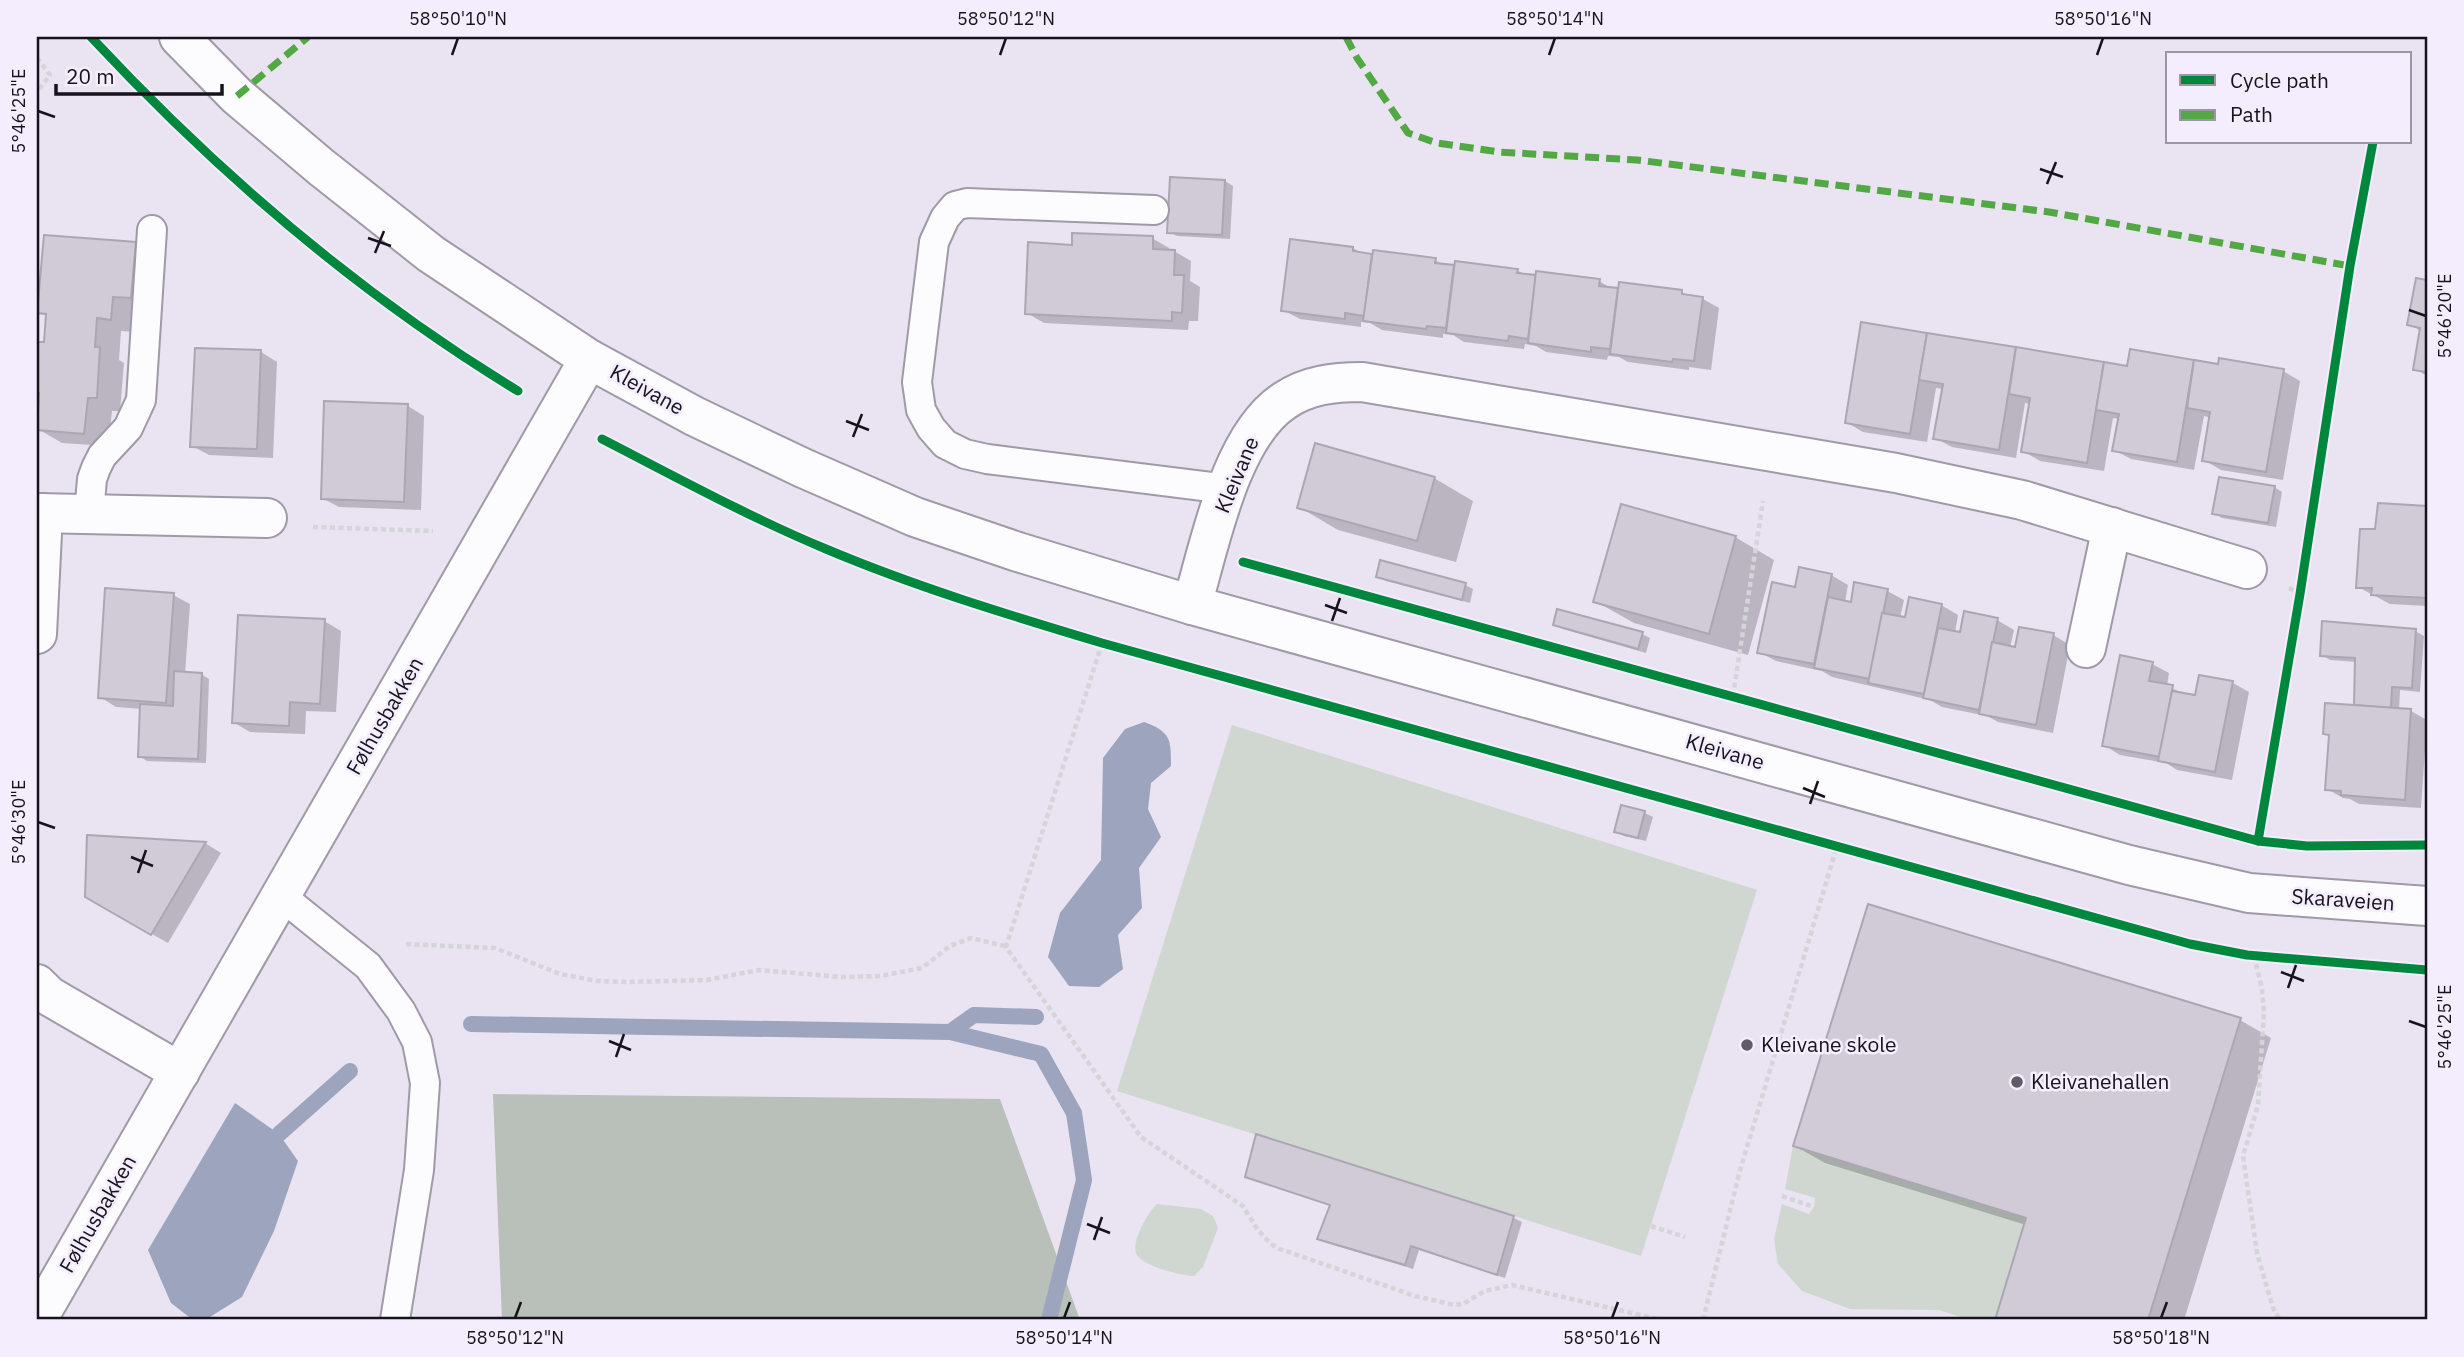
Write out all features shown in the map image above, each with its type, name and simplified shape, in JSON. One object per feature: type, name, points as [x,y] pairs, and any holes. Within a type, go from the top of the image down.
[{"type":"street","name":"Kleivane","points":[[179,37],[237,96],[331,175],[432,254],[589,359],[694,416],[915,517],[1018,552],[1192,605],[2129,865],[2258,894]]},
{"type":"street","name":"Følhusbakken","points":[[37,1320],[589,359]]},
{"type":"street","name":"Kleivane","points":[[1192,605],[1227,489],[1245,444],[1263,419],[1285,400],[1330,383],[1362,382],[1896,473],[2022,500],[2247,569]]},
{"type":"street","points":[[37,634],[40,513],[267,518]]},
{"type":"street","points":[[2086,648],[2112,527]]},
{"type":"street","name":"Skaraveien","points":[[2258,894],[2427,906]]},
{"type":"street","points":[[37,984],[49,996],[180,1072]]},
{"type":"lane","points":[[1154,210],[967,203],[955,206],[945,218],[934,243],[917,382],[921,410],[931,428],[945,444],[965,454],[986,459],[1227,489]]},
{"type":"lane","points":[[89,514],[92,479],[96,468],[102,456],[128,428],[141,400],[152,230]]},
{"type":"lane","points":[[281,896],[368,966],[401,1011],[417,1042],[425,1083],[419,1170],[395,1320]]},
{"type":"path","points":[[37,58],[50,75],[37,93]]},
{"type":"path","points":[[1733,696],[1770,451]]},
{"type":"path","points":[[267,518],[284,526],[445,533]]},
{"type":"path","points":[[2298,607],[2302,580]]},
{"type":"path","points":[[1090,639],[1116,647]]},
{"type":"path","points":[[1006,947],[1102,643]]},
{"type":"path","points":[[1720,693],[1746,700]]},
{"type":"path","points":[[1824,842],[1851,850]]},
{"type":"path","points":[[1703,1320],[1739,1174],[1837,846]]},
{"type":"path","points":[[368,966],[383,943],[495,948],[560,974],[597,981],[707,981],[759,970],[841,977],[880,976],[922,968],[950,946],[971,939],[1006,947],[1141,1137],[1243,1206],[1257,1229],[1271,1244],[1415,1296],[1454,1305],[1463,1304],[1485,1291],[1512,1285],[1662,1320]]},
{"type":"path","points":[[2267,957],[2251,956],[2262,989],[2264,1012],[2258,1105],[2244,1156],[2256,1253],[2273,1308],[2280,1320]]},
{"type":"path","points":[[1782,1196],[1814,1207]]},
{"type":"path","points":[[1651,1226],[1685,1237]]},
{"type":"shaded area","name":"Kleivane skole","points":[[1232,725],[1757,890],[1641,1256],[1117,1091]]},
{"type":"shaded area","points":[[493,1094],[1000,1099],[1080,1320],[502,1320]]},
{"type":"shaded area","points":[[1793,1146],[2026,1218],[1995,1320],[1970,1320],[1939,1310],[1850,1309],[1802,1291],[1778,1264],[1774,1239],[1782,1204],[1809,1214],[1814,1207],[1815,1198],[1785,1189]]},
{"type":"shaded area","points":[[1157,1204],[1201,1209],[1213,1216],[1218,1228],[1203,1267],[1194,1276],[1155,1266],[1137,1255],[1135,1250],[1138,1236],[1145,1220]]},
{"type":"water","points":[[1144,722],[1160,729],[1168,738],[1171,766],[1151,783],[1148,809],[1161,837],[1139,868],[1142,908],[1118,935],[1123,969],[1099,987],[1069,986],[1048,957],[1060,913],[1101,860],[1103,758],[1125,729]]},
{"type":"water","points":[[235,1103],[279,1134],[298,1161],[274,1231],[242,1297],[205,1320],[193,1320],[171,1303],[148,1250]]},
{"type":"building","points":[[1170,177],[1225,180],[1222,235],[1167,233]]},
{"type":"building","points":[[1072,233],[1153,236],[1153,249],[1175,250],[1174,275],[1184,275],[1182,313],[1172,312],[1172,321],[1025,314],[1028,242],[1072,245]]},
{"type":"building","points":[[44,235],[136,242],[131,298],[113,297],[111,320],[97,318],[95,347],[100,347],[97,398],[88,398],[84,434],[37,430],[37,342],[44,342],[46,314],[37,313]]},
{"type":"building","points":[[1290,239],[1353,247],[1353,251],[1372,254],[1364,316],[1345,313],[1345,319],[1281,311]]},
{"type":"building","points":[[1373,250],[1436,258],[1435,263],[1454,265],[1446,328],[1427,326],[1426,329],[1363,321]]},
{"type":"building","points":[[1455,261],[1518,269],[1517,273],[1536,275],[1528,339],[1509,336],[1508,341],[1446,333]]},
{"type":"building","points":[[1536,271],[1600,279],[1599,286],[1618,288],[1610,349],[1591,347],[1591,352],[1528,343]]},
{"type":"building","points":[[2416,278],[2427,280],[2427,372],[2413,370],[2420,328],[2407,325]]},
{"type":"building","points":[[1619,282],[1682,290],[1682,294],[1703,297],[1694,361],[1673,359],[1672,362],[1610,354]]},
{"type":"building","points":[[1861,322],[1927,333],[1910,434],[1845,423]]},
{"type":"building","points":[[1927,333],[2016,347],[1999,450],[1933,439],[1943,384],[1919,380]]},
{"type":"building","points":[[2016,347],[2104,362],[2087,463],[2021,452],[2030,398],[2009,394]]},
{"type":"building","points":[[195,348],[261,350],[257,449],[190,447]]},
{"type":"building","points":[[2130,349],[2194,360],[2177,462],[2112,451],[2119,414],[2096,410],[2104,362],[2127,366]]},
{"type":"building","points":[[2219,358],[2284,369],[2266,472],[2202,461],[2210,412],[2187,408],[2194,360],[2218,364]]},
{"type":"building","points":[[324,401],[408,404],[404,502],[321,499]]},
{"type":"building","points":[[1315,443],[1435,477],[1417,541],[1297,508]]},
{"type":"building","points":[[2219,477],[2275,486],[2268,523],[2212,514]]},
{"type":"building","points":[[2378,503],[2427,506],[2427,598],[2371,595],[2372,588],[2356,588],[2360,529],[2375,529]]},
{"type":"building","points":[[1621,504],[1736,536],[1709,634],[1593,602]]},
{"type":"building","points":[[1380,560],[1466,583],[1462,600],[1376,577]]},
{"type":"building","points":[[1799,567],[1832,574],[1814,664],[1757,653],[1772,582],[1795,587]]},
{"type":"building","points":[[1854,582],[1888,589],[1870,679],[1814,668],[1828,597],[1851,602]]},
{"type":"building","points":[[105,588],[174,593],[166,703],[98,698]]},
{"type":"building","points":[[1909,597],[1942,604],[1924,694],[1868,683],[1882,613],[1905,617]]},
{"type":"building","points":[[1557,609],[1643,632],[1638,649],[1553,625]]},
{"type":"building","points":[[1964,611],[1998,618],[1979,710],[1923,698],[1938,628],[1960,632]]},
{"type":"building","points":[[238,615],[325,619],[320,704],[290,702],[289,726],[232,723]]},
{"type":"building","points":[[2322,621],[2416,629],[2412,688],[2392,687],[2391,708],[2354,705],[2355,658],[2320,656]]},
{"type":"building","points":[[2019,627],[2054,633],[2036,725],[1979,714],[1992,642],[2015,647]]},
{"type":"building","points":[[2120,655],[2153,662],[2149,681],[2173,685],[2160,757],[2102,746]]},
{"type":"building","points":[[174,671],[202,673],[198,759],[138,757],[140,704],[173,706]]},
{"type":"building","points":[[2199,675],[2233,681],[2215,772],[2158,761],[2172,691],[2195,695]]},
{"type":"building","points":[[2325,703],[2411,709],[2405,800],[2341,795],[2341,791],[2325,790],[2329,735],[2323,734]]},
{"type":"building","points":[[1621,805],[1645,811],[1638,838],[1614,832]]},
{"type":"building","points":[[87,835],[206,842],[151,935],[85,897]]},
{"type":"building","name":"Kleivanehallen","points":[[1868,904],[2241,1018],[2148,1320],[1995,1320],[2026,1218],[1793,1146]]},
{"type":"building","points":[[1256,1134],[1514,1216],[1497,1275],[1411,1246],[1405,1265],[1317,1239],[1330,1205],[1245,1177]]},
{"type":"waterway","points":[[950,1032],[974,1015],[1036,1017]]},
{"type":"waterway","points":[[471,1024],[950,1032],[1041,1054],[1074,1113],[1084,1180],[1049,1320]]},
{"type":"waterway","points":[[279,1134],[350,1071]]},
{"type":"marked path","points":[[237,96],[308,37]]},
{"type":"marked path","points":[[1346,37],[1357,58],[1408,133],[1437,143],[1499,152],[1637,160],[2049,212],[2350,266]]},
{"type":"cycle path","points":[[91,37],[189,136],[292,229],[402,314],[518,391]]},
{"type":"cycle path","points":[[2258,841],[2300,594],[2350,266],[2373,144]]},
{"type":"cycle path","points":[[602,439],[797,537],[860,563],[928,588],[1102,643],[2190,944],[2247,955],[2427,970]]},
{"type":"cycle path","points":[[1243,562],[2258,841],[2307,846],[2427,845]]},
{"type":"place","name":"Kleivane skole","points":[[1747,1045]]},
{"type":"place","name":"Kleivanehallen","points":[[2017,1082]]}]
